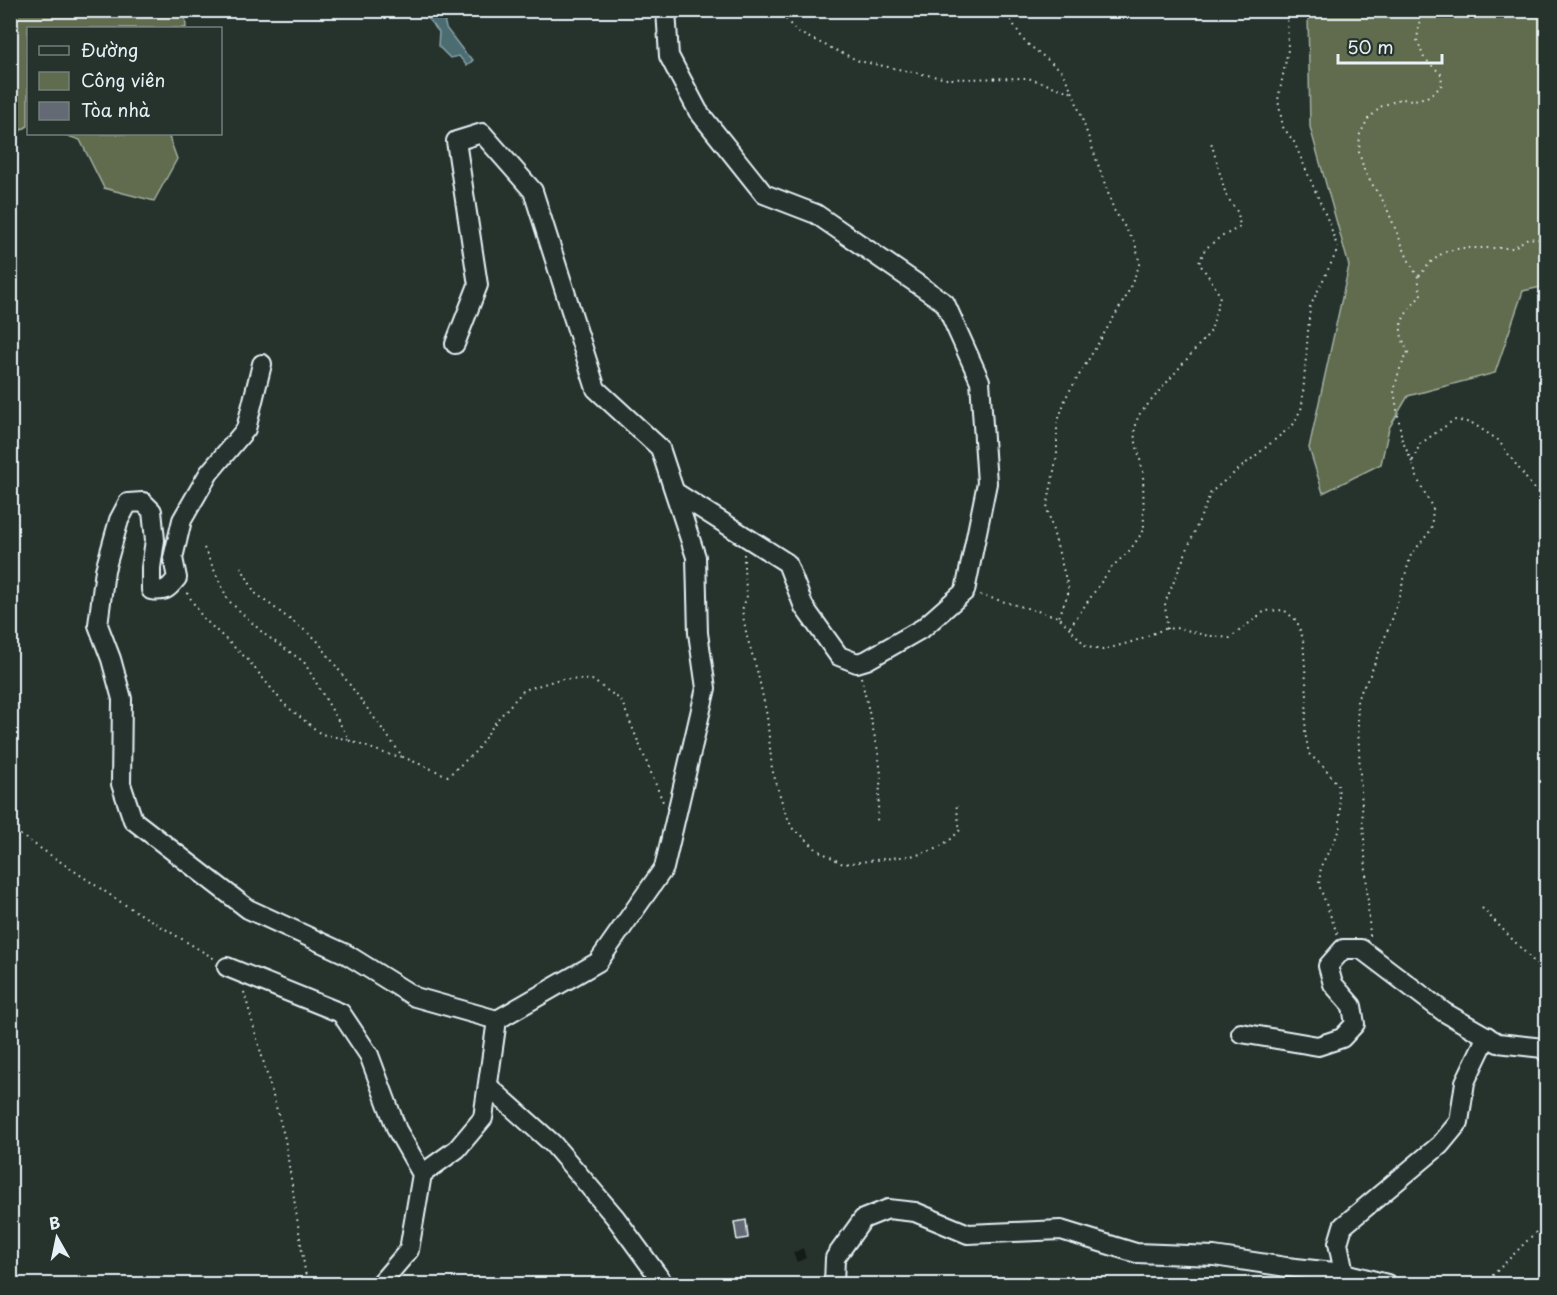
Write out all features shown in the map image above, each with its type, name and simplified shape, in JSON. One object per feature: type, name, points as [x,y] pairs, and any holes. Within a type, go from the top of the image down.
[{"type":"street","points":[[666,10],[669,56],[698,111],[764,194],[816,214],[945,303],[980,381],[987,483],[965,591],[923,628],[867,660],[857,663],[839,656],[804,607],[787,563],[675,492]]},
{"type":"street","points":[[262,364],[246,429],[209,473],[182,520],[173,558],[177,578],[169,587],[161,591],[151,590],[155,540],[152,511],[143,502],[128,502],[119,520],[105,570],[98,625],[111,659],[122,699],[121,784],[133,820],[248,909],[346,954],[415,997],[497,1020],[598,962],[664,868],[706,688],[698,633],[696,557],[660,448],[596,389],[533,191],[482,133],[456,141],[478,285],[456,344]]},
{"type":"street","points":[[1241,1033],[1318,1046],[1342,1038],[1355,1024],[1352,1006],[1333,984],[1328,966],[1343,949],[1361,949],[1444,1012],[1498,1043],[1543,1048],[1546,1052]]},
{"type":"street","points":[[227,967],[341,1013],[369,1055],[397,1130],[422,1174],[409,1250],[381,1284]]},
{"type":"street","points":[[422,1174],[457,1149],[483,1118],[497,1020]]},
{"type":"street","points":[[1344,1273],[1338,1243],[1343,1226],[1440,1145],[1459,1122],[1465,1082],[1487,1036]]},
{"type":"street","points":[[488,1086],[553,1144],[615,1217],[664,1284]]},
{"type":"street","points":[[834,1284],[836,1258],[863,1219],[888,1209],[915,1212],[968,1234],[1061,1230],[1136,1253],[1214,1256],[1344,1273],[1387,1284]]},
{"type":"path","points":[[778,10],[797,32],[859,61],[947,79],[1028,78],[1073,93]]},
{"type":"path","points":[[1004,10],[1025,42],[1061,70],[1073,93],[1114,210],[1135,243],[1140,264],[1126,297],[1066,397],[1057,424],[1057,455],[1047,508],[1069,591],[1059,617]]},
{"type":"path","points":[[1167,629],[1165,603],[1211,492],[1293,425],[1302,407],[1310,307],[1338,249],[1294,142],[1284,127],[1278,100],[1288,50],[1287,10]]},
{"type":"path","points":[[1371,957],[1359,774],[1357,699],[1370,675],[1393,617],[1411,555],[1431,530],[1433,509],[1402,440],[1394,391],[1399,371],[1408,352],[1400,336],[1403,317],[1421,295],[1418,277],[1385,204],[1365,173],[1359,152],[1360,134],[1368,119],[1382,106],[1400,99],[1414,100],[1427,97],[1441,87],[1442,75],[1424,58],[1417,40],[1421,10]]},
{"type":"path","points":[[1070,627],[1111,568],[1130,550],[1144,530],[1143,472],[1134,434],[1138,416],[1211,331],[1220,296],[1199,263],[1205,249],[1219,238],[1240,227],[1238,213],[1226,195],[1211,142]]},
{"type":"path","points":[[1418,277],[1431,262],[1444,252],[1462,248],[1513,248],[1528,238],[1546,240]]},
{"type":"path","points":[[1412,462],[1419,444],[1454,420],[1472,423],[1498,440],[1534,489],[1546,499]]},
{"type":"path","points":[[745,537],[744,570],[747,596],[742,610],[767,716],[772,769],[792,828],[816,849],[843,864],[917,855],[936,849],[960,830],[956,803]]},
{"type":"path","points":[[204,548],[228,600],[264,634],[304,662],[350,741]]},
{"type":"path","points":[[241,567],[255,593],[316,639],[403,757]]},
{"type":"path","points":[[177,578],[202,618],[248,660],[284,704],[321,734],[403,757],[448,776],[476,751],[497,720],[524,690],[560,679],[592,680],[621,700],[673,826]]},
{"type":"path","points":[[965,591],[1059,617],[1087,646],[1103,650],[1167,629],[1180,628],[1203,635],[1230,638],[1265,611],[1284,610],[1297,621],[1303,639],[1307,696],[1305,732],[1309,754],[1324,767],[1338,785],[1340,830],[1321,866],[1320,885],[1343,949]]},
{"type":"path","points":[[857,663],[878,751],[881,774],[877,821]]},
{"type":"path","points":[[10,828],[122,903],[227,967]]},
{"type":"path","points":[[1482,908],[1546,974]]},
{"type":"path","points":[[245,993],[285,1139],[307,1284]]},
{"type":"path","points":[[1484,1284],[1546,1222]]},
{"type":"green space","points":[[11,10],[185,11],[186,27],[27,27],[27,127],[11,136]]},
{"type":"green space","points":[[1308,11],[1546,11],[1546,286],[1523,291],[1495,373],[1408,396],[1389,428],[1381,464],[1323,493],[1309,448],[1349,266],[1310,127]]},
{"type":"green space","points":[[65,135],[168,135],[177,159],[154,201],[104,188],[80,140]]},
{"type":"water","points":[[406,11],[442,11],[446,28],[473,60],[467,66],[459,56],[450,58],[438,46],[439,32],[428,19]]},
{"type":"building","points":[[746,1220],[748,1238],[737,1240],[734,1222]]}]
